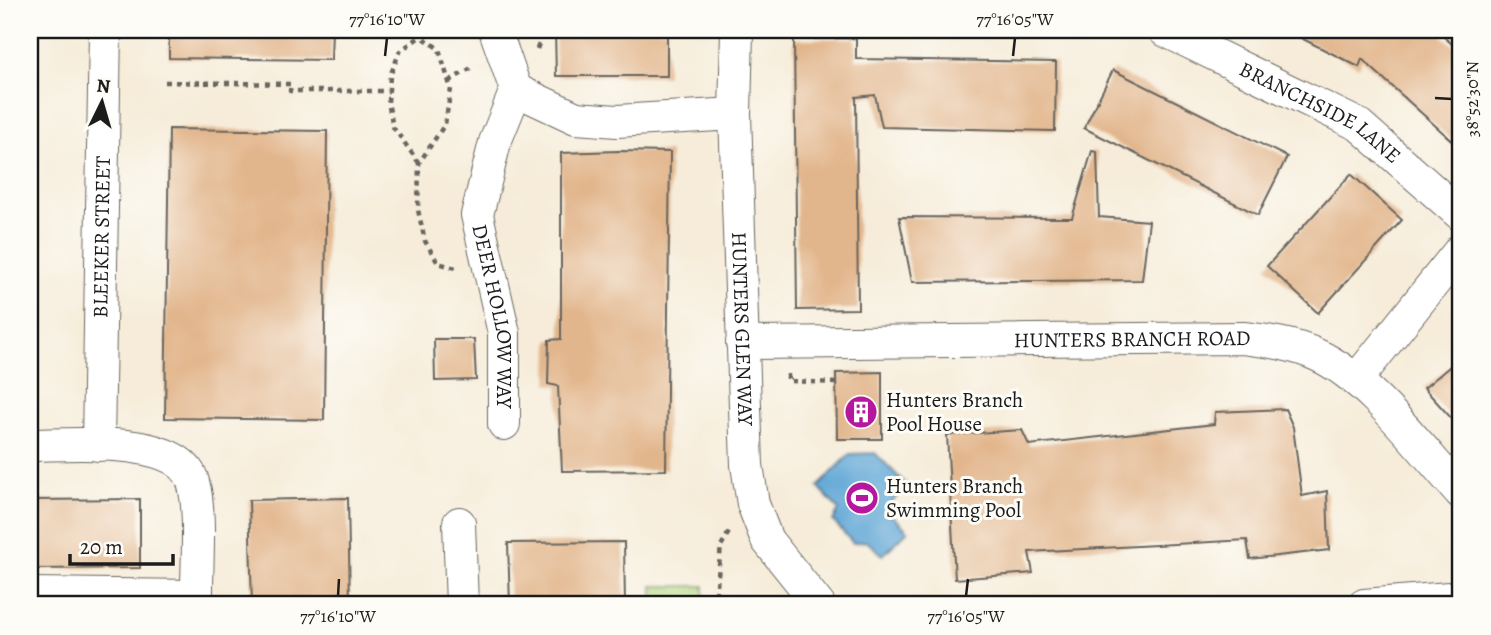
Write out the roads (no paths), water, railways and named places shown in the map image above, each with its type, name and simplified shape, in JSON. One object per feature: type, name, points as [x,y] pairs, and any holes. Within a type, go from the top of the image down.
[{"type":"street","name":"BLEEKER STREET","points":[[98,445],[105,30]]},
{"type":"street","points":[[495,30],[516,90],[576,118],[617,121],[735,114]]},
{"type":"street","name":"HUNTERS GLEN WAY","points":[[737,30],[735,114],[743,420],[753,504],[767,540],[819,605]]},
{"type":"street","name":"BRANCHSIDE LANE","points":[[1164,30],[1359,125],[1461,215]]},
{"type":"street","name":"DEER HOLLOW WAY","points":[[504,424],[504,333],[477,215],[495,142],[516,90]]},
{"type":"street","points":[[1357,379],[1461,249]]},
{"type":"street","name":"HUNTERS BRANCH ROAD","points":[[742,343],[1243,338],[1279,342],[1318,355],[1357,379],[1461,493]]},
{"type":"street","points":[[30,445],[98,445],[157,450],[179,461],[193,480],[197,601],[45,598]]},
{"type":"street","points":[[459,523],[462,605]]},
{"type":"street","points":[[1364,605],[1461,597]]},
{"type":"water","name":"Hunters Branch Swimming Pool","points":[[875,453],[907,485],[886,509],[908,531],[883,555],[866,541],[853,543],[833,521],[839,510],[818,487],[850,454]]},
{"type":"place","name":"Hunters Branch Pool House","points":[[861,412]]},
{"type":"place","name":"Hunters Branch Swimming Pool","points":[[862,498]]}]
